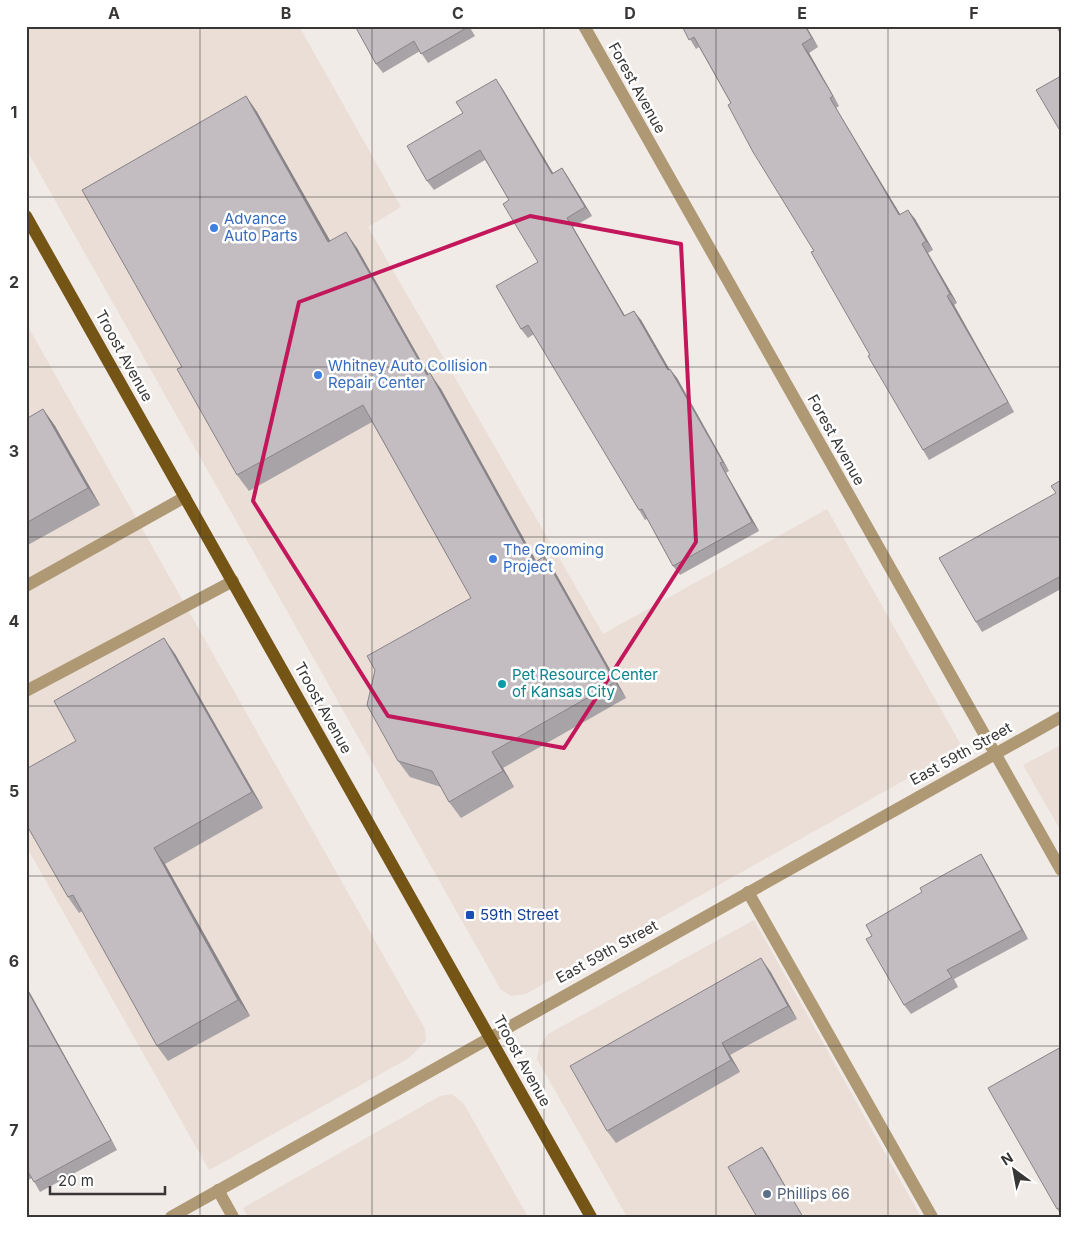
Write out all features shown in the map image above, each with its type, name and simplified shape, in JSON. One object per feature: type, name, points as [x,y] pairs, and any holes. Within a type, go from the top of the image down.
[{"type":"main road","name":"Troost Avenue","points":[[26,216],[592,1217]]},
{"type":"street","name":"Forest Avenue","points":[[584,26],[1061,870]]},
{"type":"street","points":[[26,586],[184,497]]},
{"type":"street","points":[[26,691],[232,581]]},
{"type":"street","name":"East 59th Street","points":[[171,1217],[490,1036],[1061,717]]},
{"type":"street","points":[[748,892],[932,1217]]},
{"type":"street","points":[[218,1190],[233,1217]]},
{"type":"highlighted area","points":[[530,216],[681,244],[696,542],[564,748],[388,716],[253,501],[299,302]]},
{"type":"shaded area","points":[[26,26],[299,26],[401,207],[368,227],[603,634],[827,509],[960,743],[958,750],[526,994],[511,996],[501,990],[26,149]]},
{"type":"shaded area","points":[[26,323],[425,1029],[426,1041],[409,1058],[209,1170],[26,846]]},
{"type":"shaded area","points":[[1061,745],[1061,831],[1023,765]]},
{"type":"shaded area","points":[[754,920],[921,1217],[627,1217],[537,1059],[539,1047],[548,1034]]},
{"type":"shaded area","points":[[452,1094],[464,1104],[528,1217],[248,1217],[243,1208],[440,1096]]},
{"type":"building","points":[[355,26],[468,27],[421,54],[414,41],[376,64]]},
{"type":"building","points":[[682,26],[805,26],[812,38],[802,44],[833,96],[830,98],[899,215],[908,210],[926,241],[922,244],[950,294],[947,296],[1008,402],[923,450],[868,356],[870,355],[811,252],[814,251],[753,152],[728,105],[731,103],[694,37],[689,40]]},
{"type":"building","points":[[1056,26],[1061,26],[1061,34]]},
{"type":"building","points":[[1061,76],[1061,128],[1059,129],[1036,90]]},
{"type":"building","points":[[496,79],[552,174],[562,168],[585,207],[567,218],[624,316],[634,311],[668,370],[670,369],[723,462],[720,463],[752,522],[673,566],[642,509],[639,510],[528,325],[521,329],[496,286],[538,262],[503,204],[509,200],[480,150],[427,181],[407,146],[463,113],[456,102]]},
{"type":"building","points":[[246,96],[328,242],[346,232],[427,375],[430,373],[535,563],[544,556],[615,682],[492,752],[503,771],[449,802],[432,771],[398,761],[367,705],[375,670],[367,656],[471,598],[363,405],[237,475],[177,369],[182,367],[82,190]]},
{"type":"building","points":[[43,409],[88,488],[26,523],[26,419]]},
{"type":"building","points":[[1061,480],[1061,576],[976,622],[939,558],[1056,493],[1051,486]]},
{"type":"building","points":[[164,638],[252,792],[154,848],[238,1000],[157,1046],[73,895],[68,897],[26,824],[26,769],[76,741],[54,701]]},
{"type":"building","points":[[981,854],[1022,930],[947,970],[952,977],[904,1005],[866,939],[872,936],[866,925],[922,892],[920,888]]},
{"type":"building","points":[[761,958],[788,1006],[722,1043],[731,1060],[607,1131],[570,1066]]},
{"type":"building","points":[[26,988],[111,1140],[34,1182],[26,1168]]},
{"type":"building","points":[[1061,1047],[1061,1207],[1057,1209],[988,1088]]},
{"type":"building","name":"Phillips 66","points":[[762,1147],[803,1217],[757,1217],[728,1167]]},
{"type":"place","name":"Advance Auto Parts","points":[[214,228]]},
{"type":"place","name":"Whitney Auto Collision Repair Center","points":[[318,375]]},
{"type":"place","name":"The Grooming Project","points":[[493,559]]},
{"type":"place","name":"Pet Resource Center of Kansas City","points":[[502,684]]},
{"type":"place","name":"59th Street","points":[[470,915]]},
{"type":"place","name":"Phillips 66","points":[[767,1194]]}]
